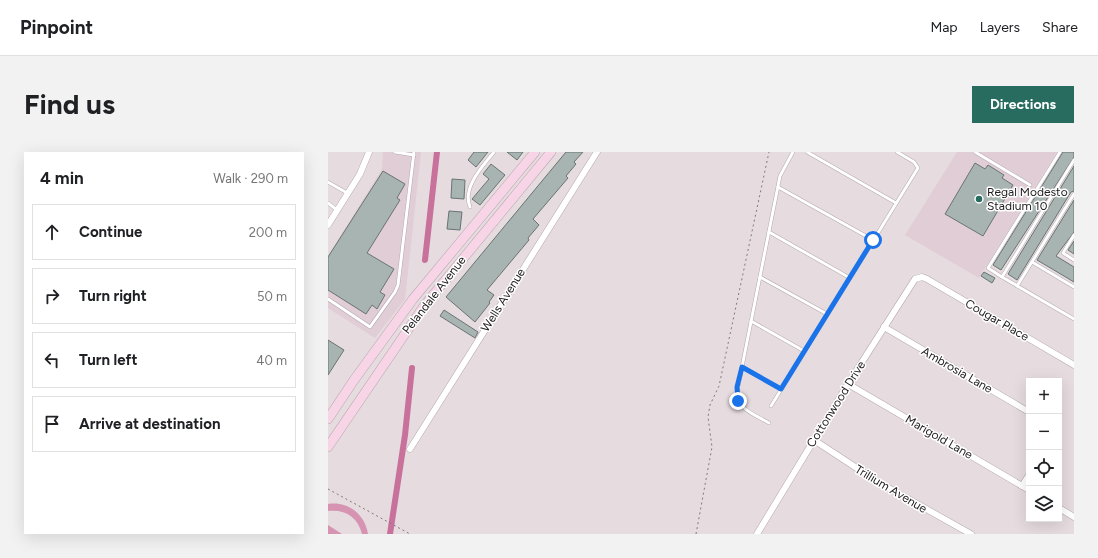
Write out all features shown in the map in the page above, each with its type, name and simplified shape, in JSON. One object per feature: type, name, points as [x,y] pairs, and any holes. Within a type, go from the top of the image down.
[{"type":"main road","name":"Pelandale Avenue","points":[[328,419],[354,380],[413,299],[535,152]]},
{"type":"main road","name":"Pelandale Avenue","points":[[328,447],[424,306],[552,152]]},
{"type":"street","points":[[328,223],[348,194],[363,168],[369,152]]},
{"type":"street","name":"Wells Avenue","points":[[410,448],[596,152]]},
{"type":"street","name":"Cottonwood Drive","points":[[757,534],[848,384],[913,282],[918,278]]},
{"type":"street","name":"Cougar Place","points":[[918,278],[927,279],[1074,365]]},
{"type":"street","name":"Ambrosia Lane","points":[[884,327],[1026,410]]},
{"type":"street","name":"Marigold Lane","points":[[848,384],[1026,488]]},
{"type":"street","name":"Trillium Avenue","points":[[814,440],[878,482],[971,534]]},
{"type":"street","points":[[1022,486],[1026,480]]},
{"type":"street","points":[[1062,510],[1074,517]]},
{"type":"lane","points":[[328,300],[370,327],[395,292],[398,285],[414,153],[395,152]]},
{"type":"lane","points":[[470,206],[468,202],[473,178],[494,152]]},
{"type":"lane","points":[[769,423],[741,406],[738,401],[737,387],[782,170],[793,152]]},
{"type":"lane","points":[[807,152],[896,203]]},
{"type":"lane","points":[[771,406],[918,168],[914,162],[897,152]]},
{"type":"lane","points":[[975,152],[1030,185]]},
{"type":"lane","points":[[1060,152],[988,268],[1074,319]]},
{"type":"lane","points":[[1002,277],[1074,160]]},
{"type":"lane","points":[[328,182],[348,194]]},
{"type":"lane","points":[[778,187],[873,240]]},
{"type":"lane","points":[[1017,286],[1074,194]]},
{"type":"lane","points":[[328,203],[337,210]]},
{"type":"lane","points":[[769,232],[850,278]]},
{"type":"lane","points":[[1074,235],[1063,253],[1074,260]]},
{"type":"lane","points":[[1032,262],[1074,286]]},
{"type":"lane","points":[[760,277],[827,314]]},
{"type":"lane","points":[[751,321],[804,351]]},
{"type":"lane","points":[[742,367],[781,389]]},
{"type":"path","points":[[696,534],[712,447],[708,417],[710,405],[719,386],[769,152]]},
{"type":"path","points":[[328,489],[410,534]]},
{"type":"shaded area","points":[[383,152],[421,152],[405,299],[375,338],[328,308],[328,256],[382,169]]},
{"type":"shaded area","points":[[957,152],[1057,152],[979,278],[905,235]]},
{"type":"shaded area","points":[[328,504],[342,505],[354,510],[363,520],[368,534],[362,534],[357,523],[350,515],[340,511],[328,511]]},
{"type":"shaded area","points":[[328,525],[342,534],[328,534]]},
{"type":"building","points":[[474,152],[488,152],[476,167],[468,160]]},
{"type":"building","points":[[507,152],[523,152],[517,160]]},
{"type":"building","points":[[566,152],[583,152],[574,162],[576,164],[566,176],[568,178],[533,219],[539,225],[528,238],[529,240],[487,290],[494,295],[489,302],[490,303],[475,322],[446,297]]},
{"type":"building","points":[[1063,152],[1074,152],[1074,157],[1001,270],[993,265]]},
{"type":"building","name":"Regal Modesto Stadium 10","points":[[975,163],[985,169],[988,165],[1004,175],[1002,178],[1013,185],[983,236],[945,214]]},
{"type":"building","points":[[491,164],[505,175],[480,205],[472,199],[489,179],[483,174]]},
{"type":"building","points":[[1074,166],[1074,191],[1071,192],[1017,280],[1008,274]]},
{"type":"building","points":[[383,171],[405,184],[397,198],[400,200],[367,253],[394,269],[380,292],[385,295],[377,309],[372,305],[366,314],[328,290],[328,257]]},
{"type":"building","points":[[452,179],[465,180],[464,199],[451,198]]},
{"type":"building","points":[[1074,200],[1074,232],[1056,256],[1074,267],[1074,282],[1037,260]]},
{"type":"building","points":[[449,211],[462,212],[460,230],[447,229]]},
{"type":"building","points":[[1074,241],[1074,254],[1068,250]]},
{"type":"building","points":[[984,272],[995,278],[992,283],[981,276]]},
{"type":"building","points":[[444,310],[478,332],[475,338],[440,316]]},
{"type":"building","points":[[328,340],[344,350],[328,375]]},
{"type":"waterway","points":[[425,260],[437,152]]},
{"type":"waterway","points":[[390,534],[405,435],[412,368]]},
{"type":"place","name":"Regal Modesto Stadium 10","points":[[979,199]]},
{"type":"route","points":[[738,401],[737,387],[742,367],[781,389],[873,240]]}]
